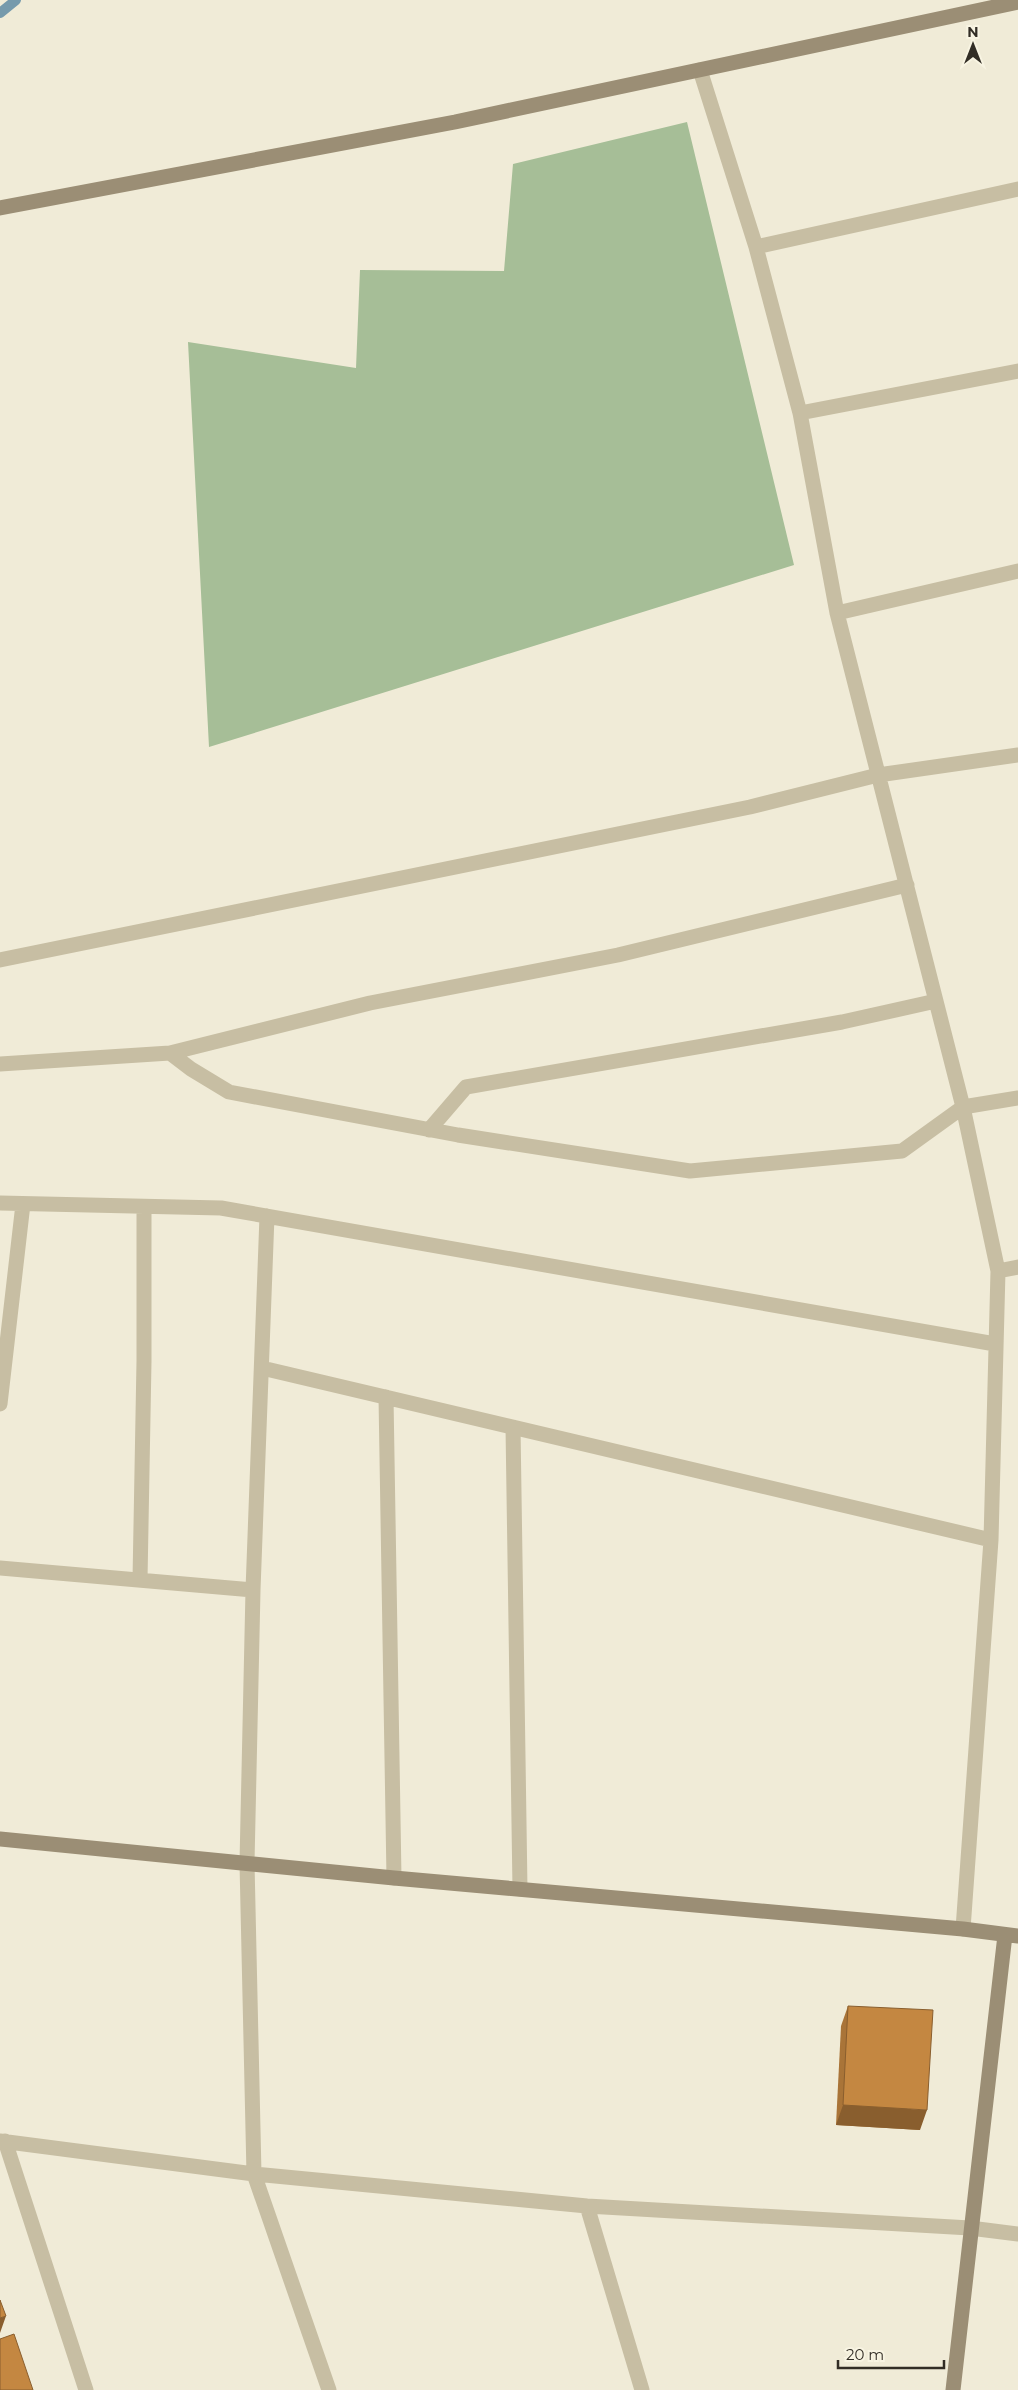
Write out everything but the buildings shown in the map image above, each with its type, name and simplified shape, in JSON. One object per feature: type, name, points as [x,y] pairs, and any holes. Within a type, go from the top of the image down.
[{"type":"street","points":[[0,208],[455,122],[1018,2]]},
{"type":"street","points":[[700,70],[756,247],[800,413],[837,613],[963,1107],[998,1271],[991,1540],[963,1929]]},
{"type":"street","points":[[756,247],[1018,189]]},
{"type":"street","points":[[800,413],[1018,371]]},
{"type":"street","points":[[837,613],[1018,571]]},
{"type":"street","points":[[0,960],[750,807],[878,775],[1018,754]]},
{"type":"street","points":[[0,1064],[170,1053],[370,1003],[618,955],[906,885]]},
{"type":"street","points":[[429,1130],[466,1087],[842,1022],[936,1001]]},
{"type":"street","points":[[170,1053],[191,1069],[229,1092],[429,1130],[690,1171],[902,1151],[963,1107],[1018,1098]]},
{"type":"street","points":[[0,1203],[220,1208],[995,1344]]},
{"type":"street","points":[[0,1404],[23,1204]]},
{"type":"street","points":[[140,1580],[144,1361],[144,1206]]},
{"type":"street","points":[[267,1216],[253,1590],[248,1863],[254,2174],[329,2390]]},
{"type":"street","points":[[998,1271],[1018,1267]]},
{"type":"street","points":[[262,1368],[991,1540]]},
{"type":"street","points":[[386,1397],[394,1878]]},
{"type":"street","points":[[513,1427],[520,1889]]},
{"type":"street","points":[[0,1568],[253,1590]]},
{"type":"street","points":[[0,1839],[394,1878],[963,1929],[1012,1936],[970,2228],[953,2390]]},
{"type":"street","points":[[86,2390],[3,2141],[254,2174],[587,2206],[970,2228],[1018,2234]]},
{"type":"street","points":[[587,2206],[642,2390]]},
{"type":"green space","points":[[687,122],[794,565],[209,747],[188,342],[356,368],[360,270],[504,271],[513,164]]},
{"type":"waterway","points":[[0,13],[16,0]]}]
